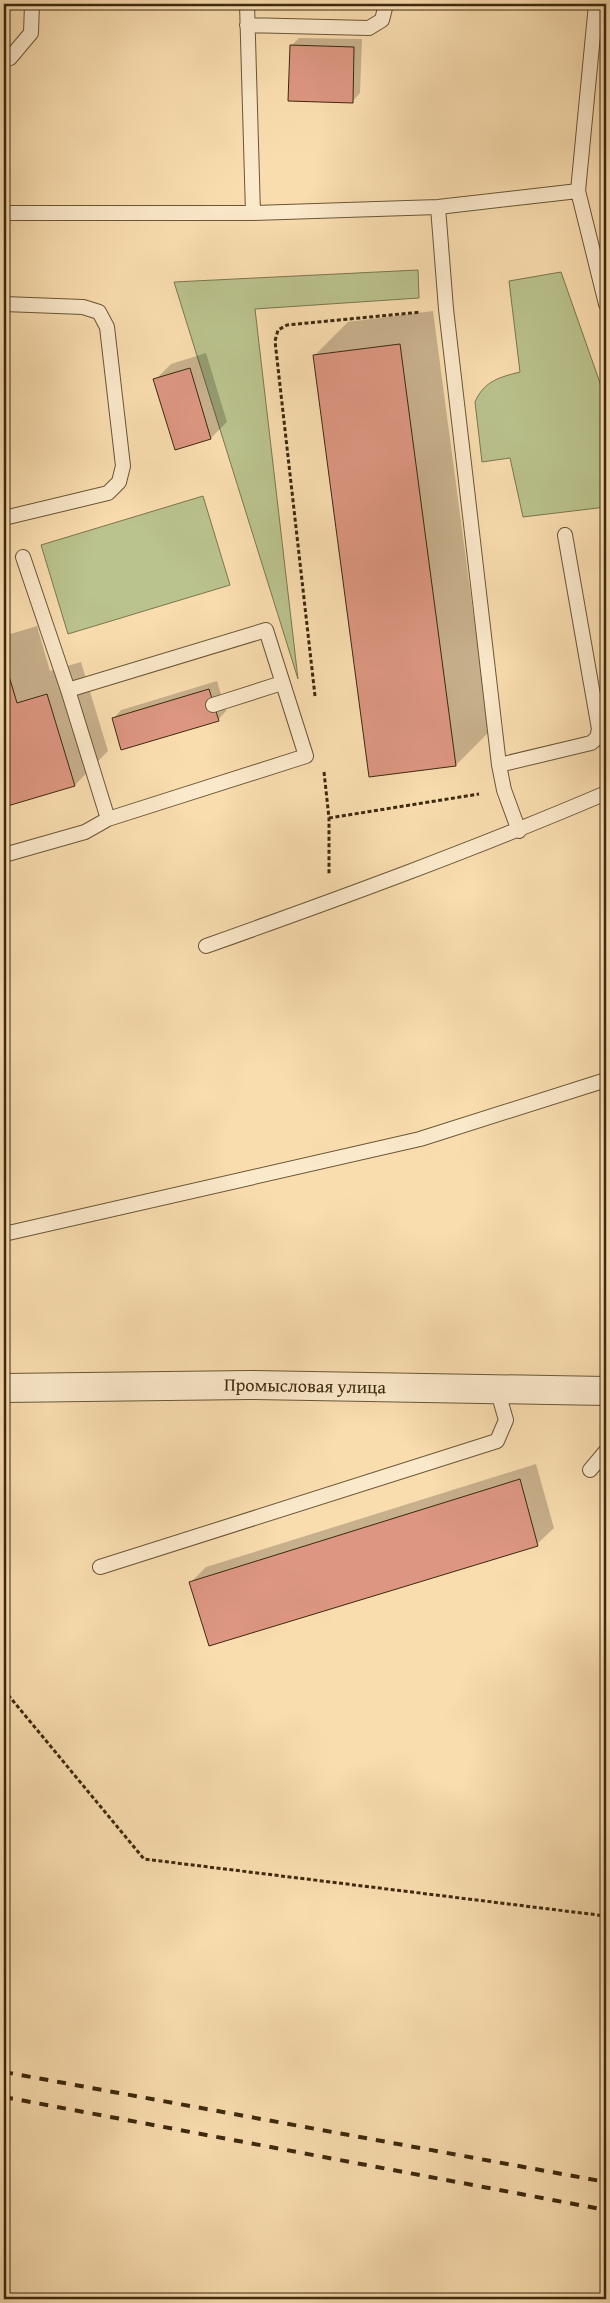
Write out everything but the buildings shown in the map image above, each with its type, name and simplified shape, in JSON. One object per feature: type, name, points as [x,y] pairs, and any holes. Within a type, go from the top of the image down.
[{"type":"street","name":"Промысловая улица","points":[[4,1388],[249,1385],[606,1391]]},
{"type":"lane","points":[[4,60],[10,58],[31,33],[32,4]]},
{"type":"lane","points":[[247,4],[254,212]]},
{"type":"lane","points":[[248,25],[369,28],[382,20],[386,4]]},
{"type":"lane","points":[[596,4],[578,191],[606,304]]},
{"type":"lane","points":[[4,213],[254,212],[438,207],[578,191]]},
{"type":"lane","points":[[438,207],[446,310],[499,765],[504,790],[519,831]]},
{"type":"lane","points":[[4,304],[83,307],[99,312],[107,327],[122,466],[120,482],[108,493],[4,518]]},
{"type":"lane","points":[[499,765],[591,743],[597,738],[599,729],[565,534]]},
{"type":"lane","points":[[23,557],[68,690],[108,819]]},
{"type":"lane","points":[[4,855],[85,832],[108,819],[306,756],[266,630],[68,690]]},
{"type":"lane","points":[[213,705],[282,683]]},
{"type":"lane","points":[[206,946],[328,903],[519,831],[606,793]]},
{"type":"lane","points":[[4,1234],[420,1139],[606,1080]]},
{"type":"lane","points":[[100,1567],[496,1441],[506,1420],[497,1389]]},
{"type":"lane","points":[[590,1470],[606,1451]]},
{"type":"path","points":[[316,699],[275,341],[278,330],[287,325],[446,310]]},
{"type":"path","points":[[324,768],[329,818],[328,903]]},
{"type":"path","points":[[329,818],[504,790]]},
{"type":"path","points":[[4,1690],[144,1859],[606,1916]]},
{"type":"green space","points":[[418,270],[419,298],[255,309],[298,679],[174,282]]},
{"type":"green space","points":[[561,272],[606,400],[606,507],[523,517],[510,458],[482,462],[475,402],[483,389],[493,381],[520,372],[509,281]]},
{"type":"green space","points":[[203,496],[230,585],[68,634],[41,545]]},
{"type":"railway","points":[[4,2072],[606,2182]]},
{"type":"railway","points":[[4,2097],[606,2210]]}]
